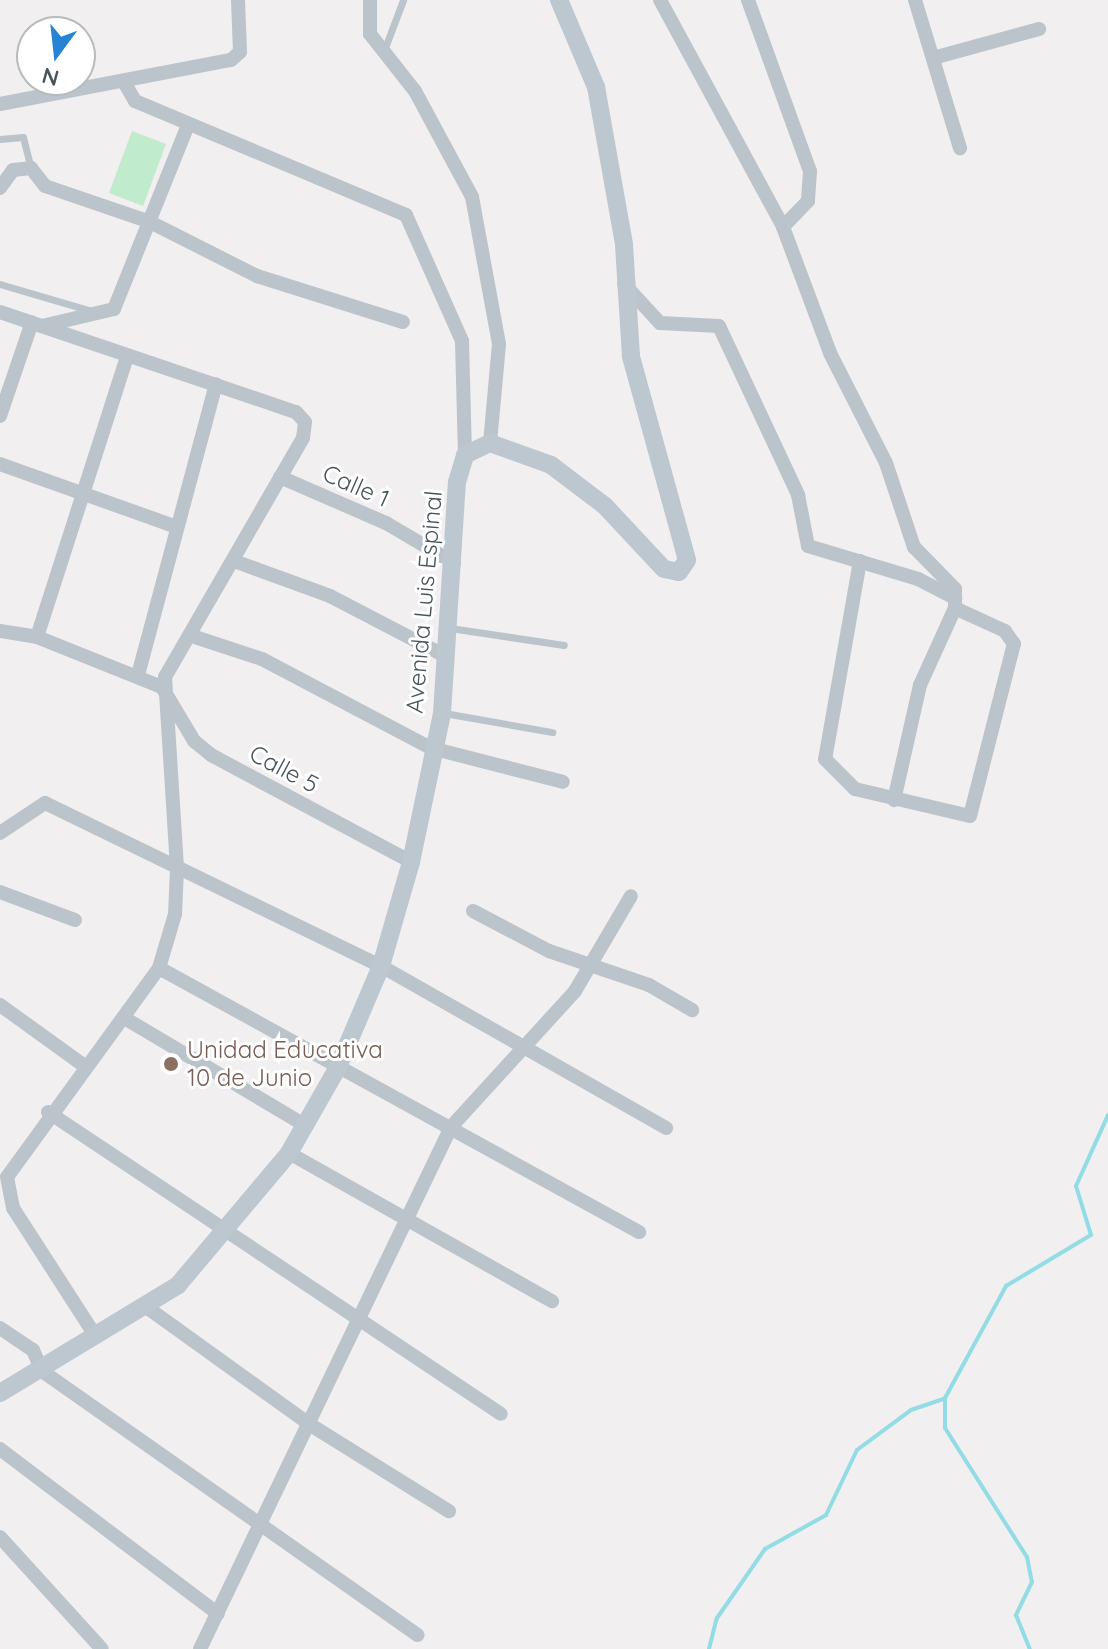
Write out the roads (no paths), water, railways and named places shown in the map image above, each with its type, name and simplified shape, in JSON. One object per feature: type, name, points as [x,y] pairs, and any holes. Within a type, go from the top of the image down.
[{"type":"street","points":[[0,104],[124,82],[237,57],[238,0]]},
{"type":"street","points":[[370,0],[367,25],[382,54],[415,91],[468,181],[499,344],[490,443]]},
{"type":"street","points":[[124,82],[135,101],[406,215],[462,341],[465,455],[490,443],[551,465],[605,506],[664,569],[684,568],[687,542],[645,422],[624,284],[624,244],[596,87],[559,0]]},
{"type":"street","points":[[660,0],[783,227],[830,353],[886,463],[914,547],[947,576],[955,603],[920,685],[894,800]]},
{"type":"street","points":[[748,0],[810,171],[808,201],[783,227]]},
{"type":"street","points":[[915,0],[960,148]]},
{"type":"street","points":[[933,58],[1039,29]]},
{"type":"street","points":[[37,324],[101,317],[114,309],[188,125]]},
{"type":"street","points":[[0,188],[13,170],[31,168],[45,186],[150,222],[257,276],[403,322]]},
{"type":"street","points":[[624,284],[639,292],[660,323],[719,326],[798,495],[808,546],[860,561],[955,603],[1005,631],[1014,644],[970,816],[894,800],[835,776],[822,745],[860,561]]},
{"type":"street","points":[[0,312],[216,384],[305,422],[280,477],[162,687],[177,869],[175,914],[159,968],[126,1019],[48,1112],[12,1161],[9,1192],[96,1337]]},
{"type":"street","points":[[0,416],[37,324]]},
{"type":"street","points":[[37,637],[127,356]]},
{"type":"street","points":[[138,675],[174,526],[216,384]]},
{"type":"street","name":"Avenida Luis Espinal","points":[[0,1393],[42,1371],[178,1285],[289,1153],[338,1067],[381,966],[411,862],[431,748],[442,713],[465,455]]},
{"type":"street","points":[[0,464],[174,526]]},
{"type":"street","name":"Calle 1","points":[[280,477],[386,523],[454,563]]},
{"type":"street","points":[[234,561],[330,596],[447,657]]},
{"type":"street","points":[[0,631],[37,637],[162,687]]},
{"type":"street","points":[[192,636],[262,659],[431,748],[563,782]]},
{"type":"street","name":"Calle 5","points":[[162,687],[194,741],[211,755],[411,862]]},
{"type":"street","points":[[1,831],[45,803],[381,966],[522,1050],[666,1128]]},
{"type":"street","points":[[0,892],[75,920]]},
{"type":"street","points":[[200,1649],[309,1424],[412,1222],[451,1127],[522,1050],[590,965],[631,896]]},
{"type":"street","points":[[473,911],[692,1010]]},
{"type":"street","points":[[159,968],[639,1232]]},
{"type":"street","points":[[0,1005],[86,1067]]},
{"type":"street","points":[[126,1019],[306,1126]]},
{"type":"street","points":[[48,1112],[228,1228],[501,1414]]},
{"type":"street","points":[[289,1153],[552,1301]]},
{"type":"street","points":[[145,1306],[309,1424],[449,1511]]},
{"type":"street","points":[[0,1328],[33,1350],[42,1371],[417,1635]]},
{"type":"street","points":[[0,1449],[218,1614]]},
{"type":"street","points":[[0,1537],[102,1649]]},
{"type":"lane","points":[[382,54],[403,0]]},
{"type":"lane","points":[[0,139],[23,137],[31,168]]},
{"type":"lane","points":[[0,284],[101,317]]},
{"type":"lane","points":[[450,628],[564,645]]},
{"type":"lane","points":[[442,713],[552,732]]},
{"type":"waterway","points":[[709,1649],[717,1618],[765,1549],[826,1515],[857,1450],[911,1410],[945,1398],[1006,1286],[1091,1235],[1076,1186],[1108,1115]]},
{"type":"waterway","points":[[945,1399],[945,1428],[1027,1557],[1032,1582],[1016,1615],[1030,1649]]},
{"type":"place","name":"Unidad Educativa 10 de Junio","points":[[171,1064]]}]
